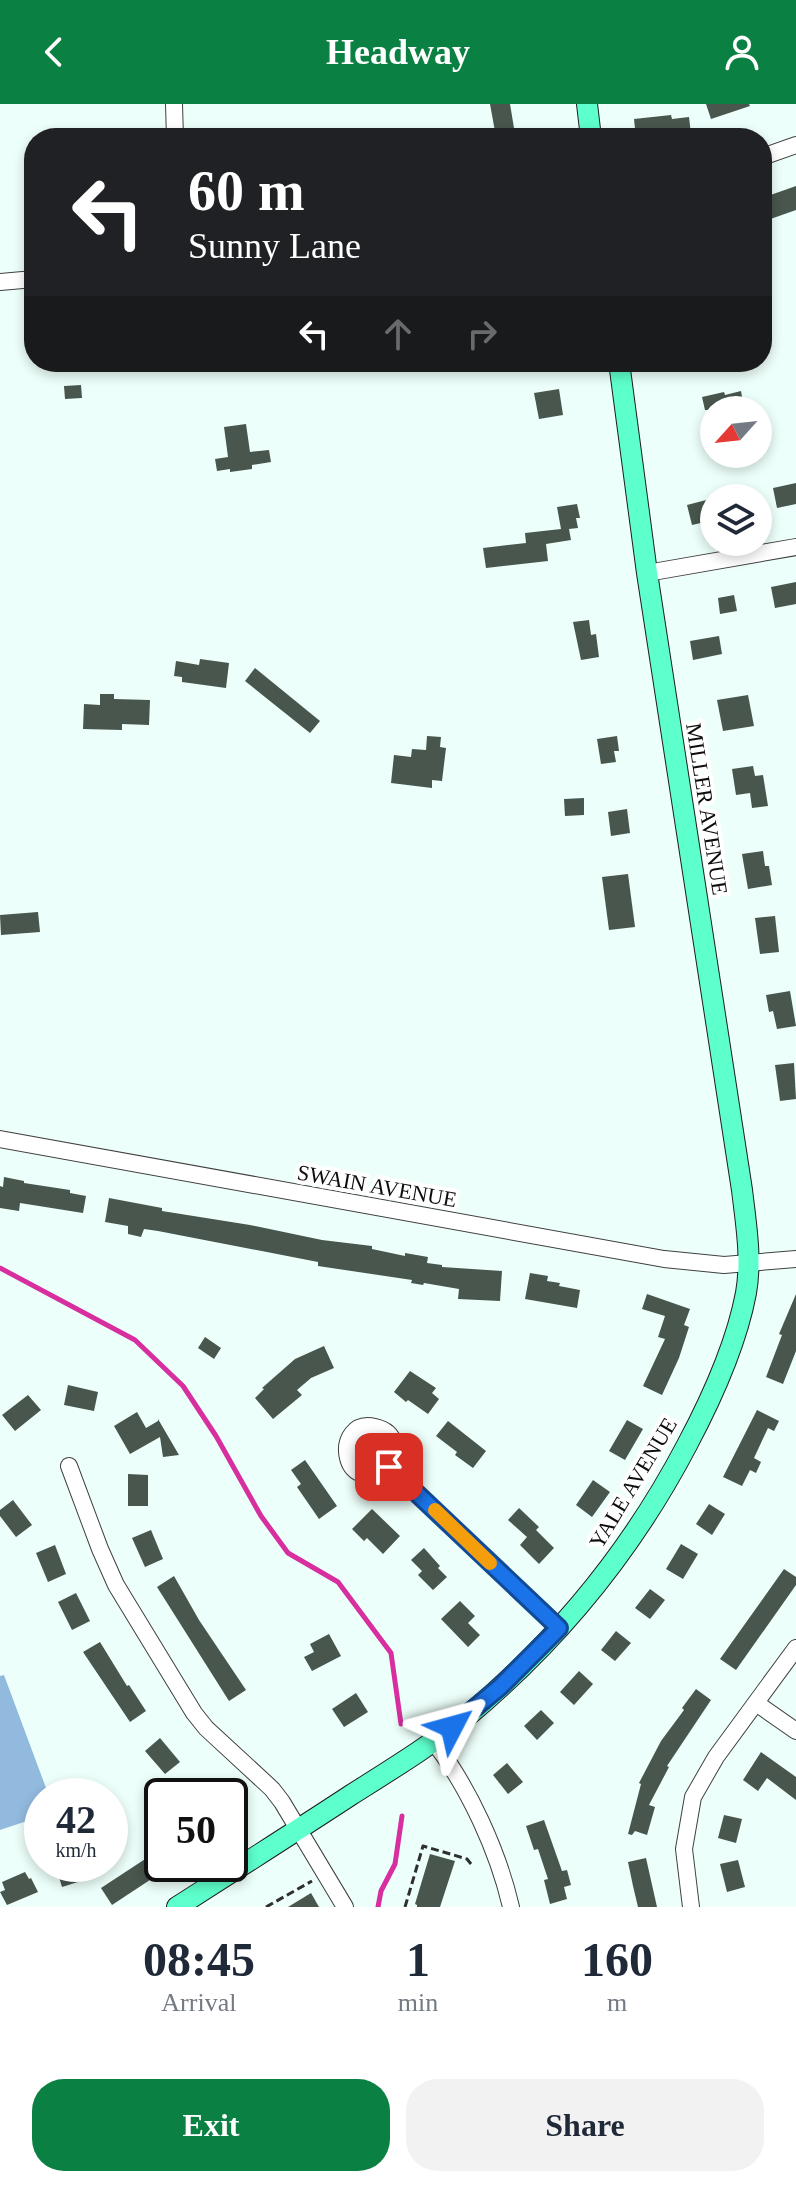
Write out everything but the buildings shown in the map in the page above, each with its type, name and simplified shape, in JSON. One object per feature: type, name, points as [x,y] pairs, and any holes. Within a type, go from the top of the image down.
[{"type":"main road","points":[[587,104],[590,128]]},
{"type":"main road","name":"MILLER AVENUE","points":[[620,372],[647,573],[740,1176],[748,1263]]},
{"type":"main road","name":"YALE AVENUE","points":[[177,1907],[434,1742],[500,1687],[592,1591],[645,1519],[694,1432],[739,1322],[748,1263]]},
{"type":"street","points":[[174,104],[175,128]]},
{"type":"street","points":[[772,153],[796,145]]},
{"type":"street","points":[[0,282],[24,280]]},
{"type":"street","points":[[647,573],[796,547]]},
{"type":"street","name":"SWAIN AVENUE","points":[[0,1139],[664,1259],[724,1265],[748,1263]]},
{"type":"street","points":[[748,1263],[796,1259]]},
{"type":"street","points":[[69,1466],[116,1585],[177,1686],[206,1728],[272,1789],[345,1907]]},
{"type":"street","points":[[389,1467],[559,1628]]},
{"type":"street","points":[[691,1907],[684,1849],[693,1797],[716,1757],[796,1648]]},
{"type":"street","points":[[756,1703],[796,1731]]},
{"type":"street","points":[[434,1742],[446,1758],[484,1829],[503,1874],[511,1907]]},
{"type":"path","points":[[405,1907],[423,1846],[467,1859],[471,1864]]},
{"type":"path","points":[[266,1907],[326,1873]]},
{"type":"shaded area","points":[[4,1675],[42,1778],[24,1778],[24,1822],[0,1830],[0,1676]]},
{"type":"waterway","points":[[0,1268],[135,1340],[183,1386],[216,1436],[261,1516],[288,1553],[338,1582],[391,1653],[401,1724]]},
{"type":"waterway","points":[[378,1907],[381,1891],[395,1864],[402,1816]]},
{"type":"slow traffic","points":[[435,1510],[490,1563]]},
{"type":"route","points":[[389,1467],[559,1628],[500,1687],[452,1727]]}]
